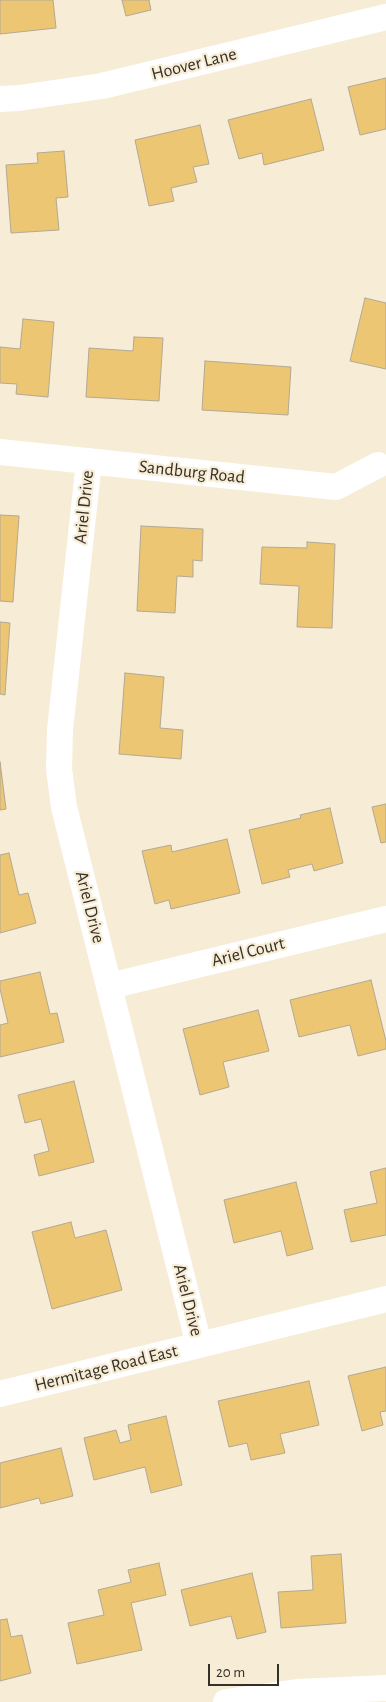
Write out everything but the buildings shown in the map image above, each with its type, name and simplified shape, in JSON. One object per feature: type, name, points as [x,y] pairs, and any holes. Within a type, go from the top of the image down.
[{"type":"street","name":"Hoover Lane","points":[[0,99],[102,86],[386,17]]},
{"type":"street","name":"Sandburg Road","points":[[0,452],[336,487],[378,465]]},
{"type":"street","name":"Ariel Drive","points":[[89,461],[60,730],[59,769],[64,807],[199,1345]]},
{"type":"street","name":"Ariel Court","points":[[110,986],[386,919]]},
{"type":"street","name":"Hermitage Road East","points":[[0,1394],[386,1299]]},
{"type":"street","points":[[226,1702],[296,1692],[386,1688]]}]
